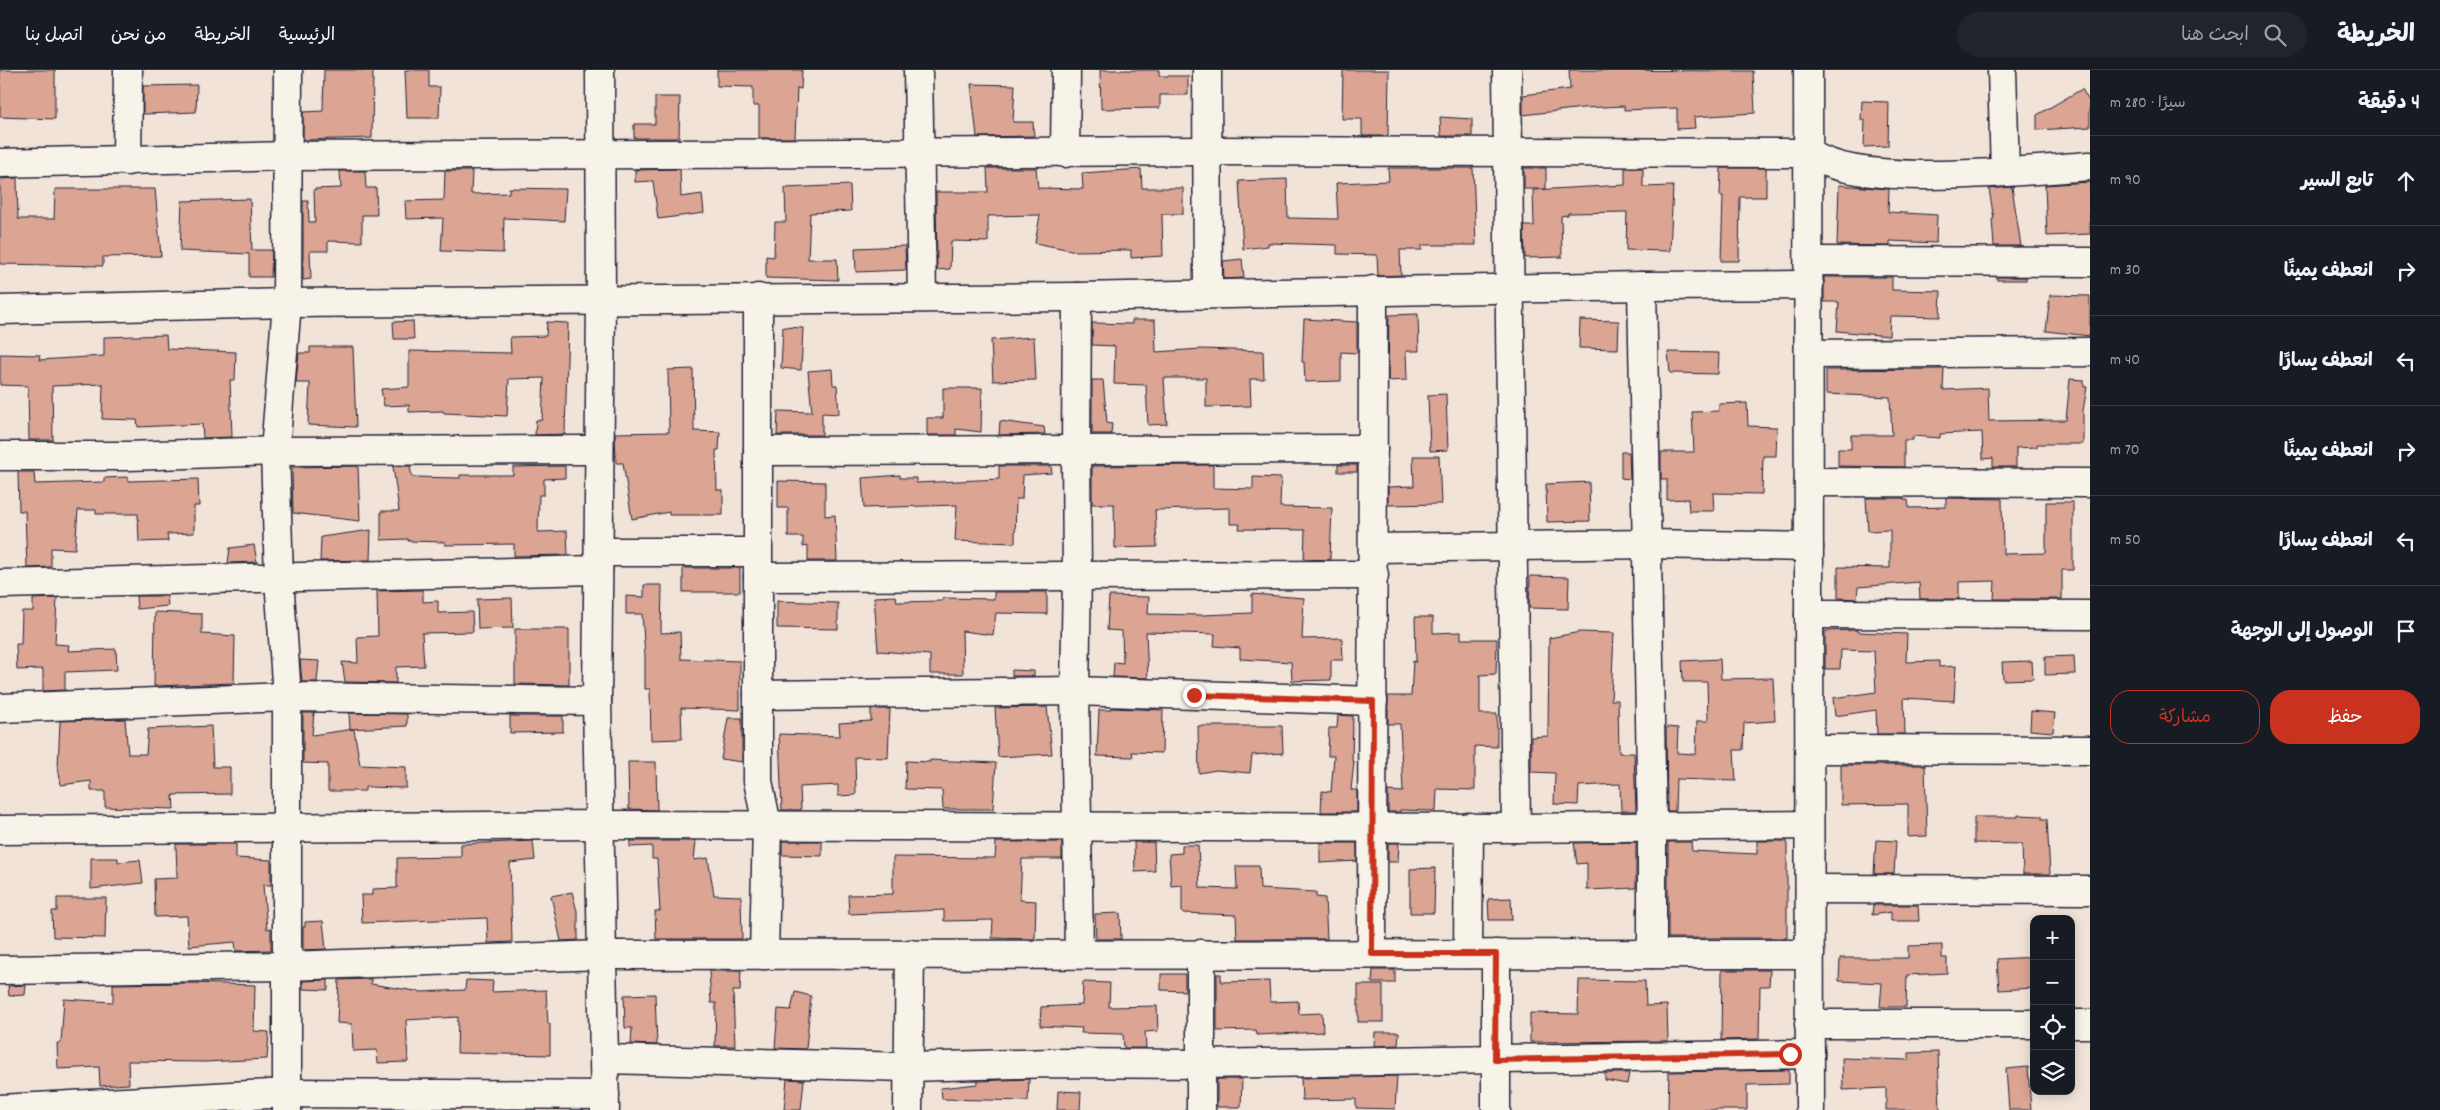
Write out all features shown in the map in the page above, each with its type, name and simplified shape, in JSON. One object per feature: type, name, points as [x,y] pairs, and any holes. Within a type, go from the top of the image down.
[{"type":"street","points":[[127,161],[128,70]]},
{"type":"street","points":[[287,1102],[287,697],[279,578],[275,451],[287,303],[288,70]]},
{"type":"street","points":[[0,1109],[287,1102],[605,1102],[604,955],[597,701],[601,301],[600,70]]},
{"type":"street","points":[[918,70],[922,296]]},
{"type":"street","points":[[1065,153],[1066,70]]},
{"type":"street","points":[[1207,70],[1208,294]]},
{"type":"street","points":[[1508,70],[1516,828]]},
{"type":"street","points":[[1808,70],[1810,1110]]},
{"type":"street","points":[[2002,70],[2005,172]]},
{"type":"street","points":[[0,163],[288,156],[600,156],[1207,151],[1808,153],[1829,164],[1849,170],[1938,175],[2090,166]]},
{"type":"street","points":[[0,310],[287,303],[922,296],[1077,297],[1642,286],[1809,273],[2090,262]]},
{"type":"street","points":[[1642,286],[1648,544],[1652,954]]},
{"type":"street","points":[[1372,954],[1373,290]]},
{"type":"street","points":[[1077,297],[1075,691],[1079,954]]},
{"type":"street","points":[[758,298],[758,781],[767,825],[764,955]]},
{"type":"street","points":[[1809,354],[2090,352]]},
{"type":"street","points":[[758,451],[1373,449]]},
{"type":"street","points":[[0,456],[128,456],[275,451],[599,450]]},
{"type":"street","points":[[1809,482],[2090,483]]},
{"type":"street","points":[[1374,548],[1648,544],[1809,547]]},
{"type":"street","points":[[0,584],[279,578],[598,561],[758,564],[1077,575],[1374,575]]},
{"type":"street","points":[[1809,614],[2090,615]]},
{"type":"street","points":[[758,695],[1075,691],[1373,701]]},
{"type":"street","points":[[0,708],[287,697],[597,701]]},
{"type":"street","points":[[1809,749],[2090,750]]},
{"type":"street","points":[[0,830],[599,825],[1516,828],[1809,826]]},
{"type":"street","points":[[1468,954],[1469,827]]},
{"type":"street","points":[[1810,888],[2090,890]]},
{"type":"street","points":[[908,1110],[910,954]]},
{"type":"street","points":[[1201,954],[1201,1110]]},
{"type":"street","points":[[1496,954],[1496,1110]]},
{"type":"street","points":[[0,970],[287,966],[604,955],[1810,954]]},
{"type":"street","points":[[1809,1024],[2030,1024]]},
{"type":"street","points":[[2075,1024],[2090,1024]]},
{"type":"street","points":[[605,1060],[909,1067],[1054,1063],[1201,1064],[1810,1054]]},
{"type":"building","points":[[0,70],[55,70],[55,119],[0,117]]},
{"type":"building","points":[[324,70],[373,70],[372,138],[303,140],[303,112],[323,111]]},
{"type":"building","points":[[405,70],[429,70],[429,87],[440,87],[439,118],[407,118]]},
{"type":"building","points":[[717,70],[802,70],[801,89],[797,88],[795,138],[759,138],[759,106],[753,106],[753,87],[717,86]]},
{"type":"building","points":[[1100,70],[1159,70],[1159,76],[1188,76],[1188,95],[1160,95],[1160,108],[1101,109]]},
{"type":"building","points":[[1343,70],[1389,70],[1388,136],[1362,136],[1362,119],[1342,119]]},
{"type":"building","points":[[1569,70],[1753,71],[1755,113],[1694,117],[1695,128],[1677,129],[1677,108],[1624,110],[1624,106],[1583,108],[1523,115],[1523,95],[1570,89]]},
{"type":"building","points":[[971,84],[1015,85],[1013,122],[1033,122],[1034,136],[977,137]]},
{"type":"building","points":[[197,85],[196,112],[143,114],[143,86]]},
{"type":"building","points":[[2082,89],[2090,103],[2090,127],[2037,130],[2037,115]]},
{"type":"building","points":[[655,97],[680,97],[679,138],[634,138],[634,124],[655,124]]},
{"type":"building","points":[[1862,101],[1889,102],[1888,146],[1864,147],[1865,120],[1861,120]]},
{"type":"building","points":[[1440,117],[1472,119],[1472,136],[1441,136]]},
{"type":"building","points":[[987,168],[1036,168],[1038,188],[1083,189],[1082,173],[1141,169],[1142,188],[1183,188],[1183,214],[1162,214],[1163,256],[1131,258],[1131,250],[1076,251],[1035,243],[1040,215],[988,216],[988,242],[951,241],[950,269],[937,270],[936,192],[988,192]]},
{"type":"building","points":[[1388,168],[1473,168],[1476,245],[1422,245],[1422,250],[1400,250],[1401,275],[1378,276],[1377,255],[1337,254],[1337,245],[1268,243],[1268,246],[1243,249],[1239,181],[1287,179],[1288,218],[1338,219],[1336,183],[1389,181]]},
{"type":"building","points":[[1524,168],[1546,168],[1546,189],[1524,189]]},
{"type":"building","points":[[1625,168],[1643,168],[1643,187],[1673,186],[1670,251],[1626,250],[1627,212],[1568,213],[1568,215],[1561,216],[1562,257],[1525,258],[1524,226],[1534,226],[1533,190],[1625,185]]},
{"type":"building","points":[[1721,168],[1766,168],[1766,197],[1740,197],[1739,261],[1721,261],[1723,196],[1720,196]]},
{"type":"building","points":[[680,169],[681,197],[702,194],[704,213],[658,219],[653,181],[635,182],[635,170]]},
{"type":"building","points":[[340,171],[365,171],[366,188],[376,188],[377,215],[362,215],[362,242],[328,241],[328,251],[310,251],[311,279],[303,280],[303,201],[308,201],[309,222],[315,222],[314,189],[341,188]]},
{"type":"building","points":[[445,171],[472,171],[471,194],[509,193],[509,188],[566,189],[564,221],[504,218],[503,253],[441,251],[443,218],[406,219],[405,201],[444,200]]},
{"type":"building","points":[[17,178],[18,219],[54,219],[55,189],[155,189],[161,256],[103,257],[103,266],[0,264],[0,179]]},
{"type":"building","points":[[2090,182],[2090,234],[2047,236],[2045,185]]},
{"type":"building","points":[[850,185],[851,211],[810,213],[808,259],[837,259],[838,280],[766,278],[766,256],[774,257],[775,222],[786,222],[785,188]]},
{"type":"building","points":[[1839,185],[1889,189],[1888,212],[1937,215],[1936,243],[1890,241],[1890,246],[1837,245]]},
{"type":"building","points":[[2012,187],[2021,246],[1994,246],[1992,219],[1994,219],[1989,189]]},
{"type":"building","points":[[250,199],[252,250],[272,250],[271,277],[249,277],[249,254],[180,251],[182,201]]},
{"type":"building","points":[[905,246],[906,270],[856,272],[855,248]]},
{"type":"building","points":[[1242,259],[1244,278],[1224,279],[1223,261]]},
{"type":"building","points":[[1824,277],[1892,277],[1892,290],[1941,291],[1940,317],[1890,316],[1889,336],[1837,331],[1839,302],[1824,302]]},
{"type":"building","points":[[1997,277],[2026,277],[2026,280],[1997,280]]},
{"type":"building","points":[[2050,295],[2090,296],[2090,336],[2046,331]]},
{"type":"building","points":[[1418,314],[1419,351],[1406,351],[1407,380],[1388,381],[1389,315]]},
{"type":"building","points":[[1304,319],[1357,322],[1357,353],[1341,352],[1341,381],[1305,382],[1304,362],[1302,362]]},
{"type":"building","points":[[1132,320],[1155,320],[1156,352],[1201,349],[1263,351],[1264,379],[1250,379],[1251,406],[1206,407],[1206,378],[1164,378],[1167,424],[1148,425],[1146,385],[1114,384],[1115,346],[1092,345],[1092,323],[1132,324]]},
{"type":"building","points":[[1580,320],[1619,321],[1618,349],[1579,348]]},
{"type":"building","points":[[413,321],[414,339],[394,339],[393,322]]},
{"type":"building","points":[[547,322],[568,323],[565,434],[535,435],[536,420],[542,420],[544,378],[509,379],[507,416],[444,413],[443,411],[409,412],[409,405],[384,406],[381,389],[409,387],[409,351],[511,353],[510,337],[546,336]]},
{"type":"building","points":[[783,327],[803,328],[801,370],[781,368]]},
{"type":"building","points":[[166,335],[167,349],[236,352],[235,380],[230,380],[232,437],[203,438],[202,424],[138,427],[137,420],[102,419],[103,384],[52,386],[53,440],[29,440],[28,386],[0,385],[0,354],[40,355],[39,360],[104,356],[104,337]]},
{"type":"building","points":[[1034,337],[1036,380],[993,381],[991,340]]},
{"type":"building","points":[[310,347],[353,347],[356,427],[308,425],[310,383],[296,383],[299,353],[310,353]]},
{"type":"building","points":[[1668,352],[1719,353],[1718,374],[1670,373]]},
{"type":"building","points":[[693,369],[694,431],[720,432],[719,450],[716,450],[717,490],[723,490],[723,515],[669,515],[669,512],[632,519],[623,463],[616,463],[615,433],[669,432],[668,370]]},
{"type":"building","points":[[832,369],[833,385],[837,385],[839,414],[822,413],[822,435],[777,435],[778,411],[812,412],[808,371]]},
{"type":"building","points":[[1944,369],[1943,390],[1988,388],[1989,421],[2066,420],[2070,379],[2084,380],[2084,387],[2087,387],[2083,411],[2083,444],[2037,444],[2037,447],[2016,448],[2016,467],[1993,467],[1993,458],[1983,459],[1982,432],[1940,434],[1940,438],[1913,436],[1913,440],[1904,440],[1904,467],[1838,466],[1838,449],[1851,449],[1851,435],[1892,435],[1890,397],[1826,394],[1826,370]]},
{"type":"building","points":[[1092,380],[1103,380],[1107,423],[1112,424],[1111,434],[1092,434]]},
{"type":"building","points":[[943,388],[982,388],[981,432],[956,429],[956,435],[927,435],[927,418],[943,418]]},
{"type":"building","points":[[1446,394],[1448,450],[1430,451],[1428,395]]},
{"type":"building","points":[[1747,403],[1748,426],[1777,427],[1776,456],[1763,456],[1762,494],[1713,493],[1714,511],[1689,511],[1688,499],[1667,500],[1667,479],[1661,479],[1661,452],[1694,452],[1692,412],[1719,411],[1719,404]]},
{"type":"building","points":[[1000,421],[1044,427],[1045,434],[999,435]]},
{"type":"building","points":[[1621,452],[1629,452],[1630,479],[1621,478]]},
{"type":"building","points":[[1413,456],[1439,456],[1441,504],[1388,505],[1388,487],[1414,486]]},
{"type":"building","points":[[1213,465],[1213,488],[1253,489],[1253,477],[1281,478],[1280,507],[1332,508],[1330,560],[1304,559],[1305,530],[1239,529],[1240,524],[1230,524],[1230,508],[1155,510],[1157,547],[1115,548],[1114,504],[1092,504],[1092,466]]},
{"type":"building","points":[[1338,465],[1357,465],[1357,472],[1338,472]]},
{"type":"building","points":[[358,466],[360,521],[293,513],[292,467]]},
{"type":"building","points":[[393,466],[410,466],[412,477],[460,478],[460,475],[513,475],[513,467],[565,466],[565,478],[544,479],[544,495],[539,495],[538,532],[567,531],[568,555],[514,556],[514,544],[445,545],[445,542],[408,541],[408,539],[381,540],[381,511],[399,511]]},
{"type":"building","points":[[999,466],[1051,466],[1052,473],[1023,475],[1022,499],[1016,499],[1015,543],[955,541],[957,505],[864,508],[862,478],[900,475],[900,478],[916,478],[916,483],[999,479]]},
{"type":"building","points":[[18,472],[34,472],[35,484],[104,482],[104,478],[128,477],[128,481],[198,479],[199,506],[194,506],[194,533],[167,534],[168,541],[139,542],[138,514],[96,514],[96,510],[78,510],[75,549],[51,548],[51,567],[27,568],[25,511],[19,511]]},
{"type":"building","points":[[778,481],[825,482],[825,516],[835,515],[837,561],[808,561],[808,546],[803,547],[803,537],[788,537],[788,508],[778,508]]},
{"type":"building","points":[[1589,482],[1590,521],[1547,522],[1546,484]]},
{"type":"building","points":[[1866,498],[1904,498],[1904,500],[1908,500],[1909,508],[1946,507],[1946,498],[2002,499],[2003,554],[2046,553],[2046,502],[2073,502],[2073,570],[2062,570],[2062,599],[1994,599],[1995,581],[1959,582],[1959,599],[1920,599],[1919,582],[1858,587],[1857,599],[1838,598],[1838,567],[1890,568],[1890,530],[1868,531]]},
{"type":"building","points":[[371,530],[370,560],[320,561],[321,537]]},
{"type":"building","points":[[254,545],[257,562],[228,563],[230,548]]},
{"type":"building","points":[[683,568],[740,568],[740,592],[683,592]]},
{"type":"building","points":[[1530,576],[1569,577],[1568,609],[1529,608]]},
{"type":"building","points":[[644,585],[662,585],[661,633],[680,632],[681,659],[740,661],[740,710],[681,708],[682,739],[651,740],[650,689],[645,689],[642,614],[626,614],[626,596],[644,597]]},
{"type":"building","points":[[423,590],[423,602],[438,601],[438,613],[472,612],[473,632],[422,633],[424,666],[396,667],[396,683],[345,682],[342,662],[358,663],[357,637],[378,636],[377,591]]},
{"type":"building","points":[[994,592],[1047,592],[1047,614],[996,613],[993,635],[962,631],[963,674],[930,674],[930,655],[878,651],[874,597],[896,596],[897,602],[942,601],[943,598],[994,599]]},
{"type":"building","points":[[1252,594],[1304,598],[1302,639],[1342,638],[1343,660],[1331,660],[1331,680],[1292,681],[1291,662],[1240,659],[1240,648],[1214,646],[1215,634],[1146,632],[1148,678],[1113,677],[1114,662],[1123,663],[1122,631],[1107,630],[1109,596],[1149,597],[1148,614],[1202,615],[1252,613]]},
{"type":"building","points":[[136,596],[167,596],[168,606],[137,609]]},
{"type":"building","points":[[57,598],[55,644],[69,645],[68,651],[116,649],[117,670],[65,672],[65,690],[43,691],[43,669],[17,670],[16,644],[21,644],[22,611],[33,611],[33,599]]},
{"type":"building","points":[[512,598],[513,628],[478,629],[477,599]]},
{"type":"building","points":[[777,601],[838,603],[838,629],[777,628]]},
{"type":"building","points":[[155,612],[202,614],[202,634],[235,636],[234,683],[154,686]]},
{"type":"building","points":[[1415,617],[1433,617],[1433,633],[1461,632],[1461,639],[1497,639],[1496,674],[1480,675],[1480,714],[1497,714],[1497,747],[1475,746],[1475,790],[1437,789],[1436,811],[1400,810],[1400,812],[1388,812],[1388,791],[1403,792],[1400,724],[1388,724],[1388,696],[1411,696],[1413,661],[1416,662]]},
{"type":"building","points":[[515,629],[569,629],[569,685],[515,684]]},
{"type":"building","points":[[1857,630],[1857,632],[1907,634],[1906,662],[1939,661],[1939,667],[1956,666],[1954,701],[1904,698],[1905,734],[1877,734],[1876,710],[1835,716],[1833,698],[1876,692],[1874,651],[1841,650],[1840,669],[1825,669],[1825,631]]},
{"type":"building","points":[[1580,632],[1614,633],[1611,700],[1618,700],[1619,753],[1634,753],[1636,811],[1621,811],[1620,784],[1579,786],[1578,805],[1554,804],[1555,773],[1531,772],[1531,737],[1548,736],[1549,638]]},
{"type":"building","points":[[2074,656],[2075,674],[2045,675],[2045,657]]},
{"type":"building","points":[[1720,659],[1721,679],[1773,678],[1775,721],[1744,723],[1743,750],[1734,750],[1736,781],[1676,779],[1675,811],[1667,811],[1666,727],[1678,728],[1677,753],[1696,754],[1697,721],[1708,721],[1707,682],[1683,682],[1682,661]]},
{"type":"building","points":[[300,660],[319,661],[317,682],[302,682]]},
{"type":"building","points":[[2032,661],[2033,679],[2003,680],[2002,662]]},
{"type":"building","points":[[1012,670],[1034,671],[1034,676],[1012,676]]},
{"type":"building","points":[[1047,707],[1052,754],[998,757],[995,708]]},
{"type":"building","points":[[1111,708],[1163,710],[1162,753],[1132,752],[1133,757],[1097,756],[1099,710],[1110,710]]},
{"type":"building","points":[[871,709],[890,709],[888,758],[855,757],[856,795],[838,796],[838,785],[800,787],[801,810],[782,810],[779,734],[840,736],[839,723],[871,721]]},
{"type":"building","points":[[2031,711],[2055,713],[2053,732],[2030,730]]},
{"type":"building","points":[[303,713],[314,713],[312,735],[354,729],[360,765],[406,767],[406,788],[365,787],[365,791],[328,791],[328,764],[303,763]]},
{"type":"building","points":[[349,713],[407,714],[407,726],[350,729]]},
{"type":"building","points":[[1338,715],[1353,716],[1352,761],[1354,762],[1351,790],[1357,790],[1357,812],[1321,812],[1322,791],[1331,792],[1334,756],[1328,756],[1329,728],[1337,728]]},
{"type":"building","points":[[510,716],[563,716],[563,732],[510,733]]},
{"type":"building","points":[[728,718],[742,718],[742,762],[721,759]]},
{"type":"building","points":[[125,719],[128,754],[146,754],[148,729],[211,726],[213,767],[230,767],[230,794],[173,795],[174,809],[105,807],[105,791],[91,791],[91,781],[61,785],[58,767],[60,721]]},
{"type":"building","points":[[1198,726],[1282,726],[1283,753],[1252,755],[1250,773],[1216,770],[1199,773]]},
{"type":"building","points":[[930,760],[996,763],[993,809],[943,809],[942,790],[905,789],[906,761],[930,762]]},
{"type":"building","points":[[628,762],[656,762],[657,810],[629,809]]},
{"type":"building","points":[[1841,765],[1925,765],[1927,836],[1908,837],[1908,804],[1841,805]]},
{"type":"building","points":[[2018,815],[2042,816],[2042,819],[2047,819],[2050,874],[2023,874],[2022,844],[1974,843],[1974,817],[2018,817]]},
{"type":"building","points":[[1876,840],[1896,841],[1894,874],[1874,874]]},
{"type":"building","points":[[533,841],[535,860],[510,863],[512,942],[488,943],[487,918],[362,923],[361,895],[372,895],[372,889],[397,888],[397,858],[461,857],[461,844]]},
{"type":"building","points":[[630,841],[696,841],[694,860],[708,858],[714,895],[741,896],[742,939],[656,939],[655,911],[660,911],[657,859],[652,859],[652,846],[630,847]]},
{"type":"building","points":[[782,841],[822,841],[822,856],[782,855]]},
{"type":"building","points":[[1757,841],[1787,841],[1787,938],[1668,938],[1668,842],[1691,842],[1692,851],[1757,854]]},
{"type":"building","points":[[996,842],[1062,842],[1062,859],[1022,859],[1020,900],[1036,901],[1035,939],[992,938],[993,920],[944,921],[944,910],[849,914],[848,895],[893,894],[893,857],[995,858]]},
{"type":"building","points":[[1134,842],[1154,842],[1155,871],[1135,872]]},
{"type":"building","points":[[1636,842],[1636,888],[1587,890],[1587,863],[1577,864],[1574,843]]},
{"type":"building","points":[[1320,843],[1357,843],[1357,861],[1320,863]]},
{"type":"building","points":[[1388,843],[1399,843],[1398,862],[1388,862]]},
{"type":"building","points":[[176,844],[236,844],[236,858],[271,860],[271,885],[263,885],[267,929],[271,928],[271,950],[236,951],[235,942],[189,946],[187,916],[155,917],[154,879],[177,878]]},
{"type":"building","points":[[1182,845],[1198,845],[1200,888],[1237,889],[1236,866],[1259,866],[1260,889],[1316,892],[1316,897],[1325,898],[1327,939],[1237,939],[1236,915],[1182,913],[1182,885],[1171,886],[1169,854],[1182,853]]},
{"type":"building","points":[[91,858],[118,858],[118,862],[140,860],[143,883],[91,889]]},
{"type":"building","points":[[1435,868],[1434,913],[1410,913],[1410,869]]},
{"type":"building","points":[[572,892],[578,915],[578,940],[561,941],[551,896]]},
{"type":"building","points":[[57,898],[106,898],[105,938],[53,937],[52,911],[57,911]]},
{"type":"building","points":[[1511,898],[1512,920],[1489,920],[1488,899]]},
{"type":"building","points":[[1873,905],[1918,905],[1919,921],[1891,921],[1891,912],[1872,915]]},
{"type":"building","points":[[1120,913],[1121,939],[1096,939],[1095,914]]},
{"type":"building","points":[[323,921],[326,949],[303,950],[303,927],[305,927],[305,922]]},
{"type":"building","points":[[1942,945],[1942,958],[1947,958],[1947,973],[1907,975],[1906,1007],[1880,1007],[1882,983],[1839,981],[1840,958],[1908,958],[1908,946]]},
{"type":"building","points":[[2030,957],[2030,988],[1999,990],[1997,959]]},
{"type":"building","points":[[1373,970],[1395,970],[1395,983],[1372,983]]},
{"type":"building","points":[[1722,970],[1770,970],[1769,986],[1760,986],[1759,1039],[1721,1040]]},
{"type":"building","points":[[709,971],[741,971],[740,991],[733,991],[735,1046],[715,1046],[716,1003],[711,1003]]},
{"type":"building","points":[[1161,974],[1185,974],[1185,991],[1161,990]]},
{"type":"building","points":[[1217,974],[1221,974],[1221,982],[1269,981],[1270,1002],[1298,1001],[1299,1014],[1322,1013],[1323,1032],[1257,1035],[1256,1030],[1217,1031]]},
{"type":"building","points":[[371,979],[371,984],[422,992],[465,990],[466,980],[493,981],[492,992],[546,990],[548,1024],[550,1024],[550,1055],[457,1053],[458,1017],[406,1020],[408,1062],[378,1063],[377,1050],[353,1051],[352,1024],[337,1023],[339,980]]},
{"type":"building","points":[[328,980],[328,990],[303,989],[303,981]]},
{"type":"building","points":[[1579,980],[1645,981],[1646,1006],[1667,1005],[1668,1041],[1530,1042],[1530,1013],[1578,1014]]},
{"type":"building","points":[[1083,982],[1110,983],[1109,1007],[1157,1006],[1158,1031],[1145,1032],[1146,1048],[1124,1048],[1123,1034],[1081,1033],[1082,1028],[1040,1026],[1041,1007],[1082,1005]]},
{"type":"building","points":[[191,983],[255,985],[254,1031],[269,1032],[267,1059],[204,1062],[128,1061],[129,1084],[100,1086],[99,1067],[58,1069],[57,1043],[61,1043],[64,999],[113,1002],[113,984]]},
{"type":"building","points":[[26,985],[25,995],[9,996],[8,986]]},
{"type":"building","points":[[1358,985],[1383,985],[1383,1022],[1358,1022]]},
{"type":"building","points":[[795,992],[811,996],[806,1049],[775,1048],[778,1009],[791,1010]]},
{"type":"building","points":[[655,994],[657,1045],[631,1044],[632,1028],[625,1028],[624,995]]},
{"type":"building","points":[[1375,1032],[1399,1032],[1398,1045],[1374,1046]]},
{"type":"building","points":[[1938,1052],[1940,1110],[1886,1110],[1886,1088],[1843,1090],[1842,1058],[1909,1060],[1909,1053]]},
{"type":"building","points":[[2028,1067],[2031,1110],[2009,1110],[2006,1069]]},
{"type":"building","points":[[1789,1070],[1789,1084],[1747,1085],[1747,1110],[1668,1110],[1669,1072]]},
{"type":"building","points":[[1605,1073],[1629,1073],[1627,1084],[1605,1080]]},
{"type":"building","points":[[1397,1076],[1395,1109],[1356,1108],[1356,1099],[1302,1100],[1301,1078]]},
{"type":"building","points":[[787,1079],[804,1080],[801,1110],[784,1110]]},
{"type":"building","points":[[1029,1079],[1028,1101],[942,1099],[941,1088],[977,1084],[977,1081]]},
{"type":"building","points":[[1217,1079],[1242,1079],[1241,1107],[1217,1107]]},
{"type":"building","points":[[1058,1091],[1081,1092],[1080,1110],[1057,1110]]},
{"type":"route","points":[[1194,695],[1373,701],[1372,954],[1496,954],[1495,1060],[1790,1054]]}]
